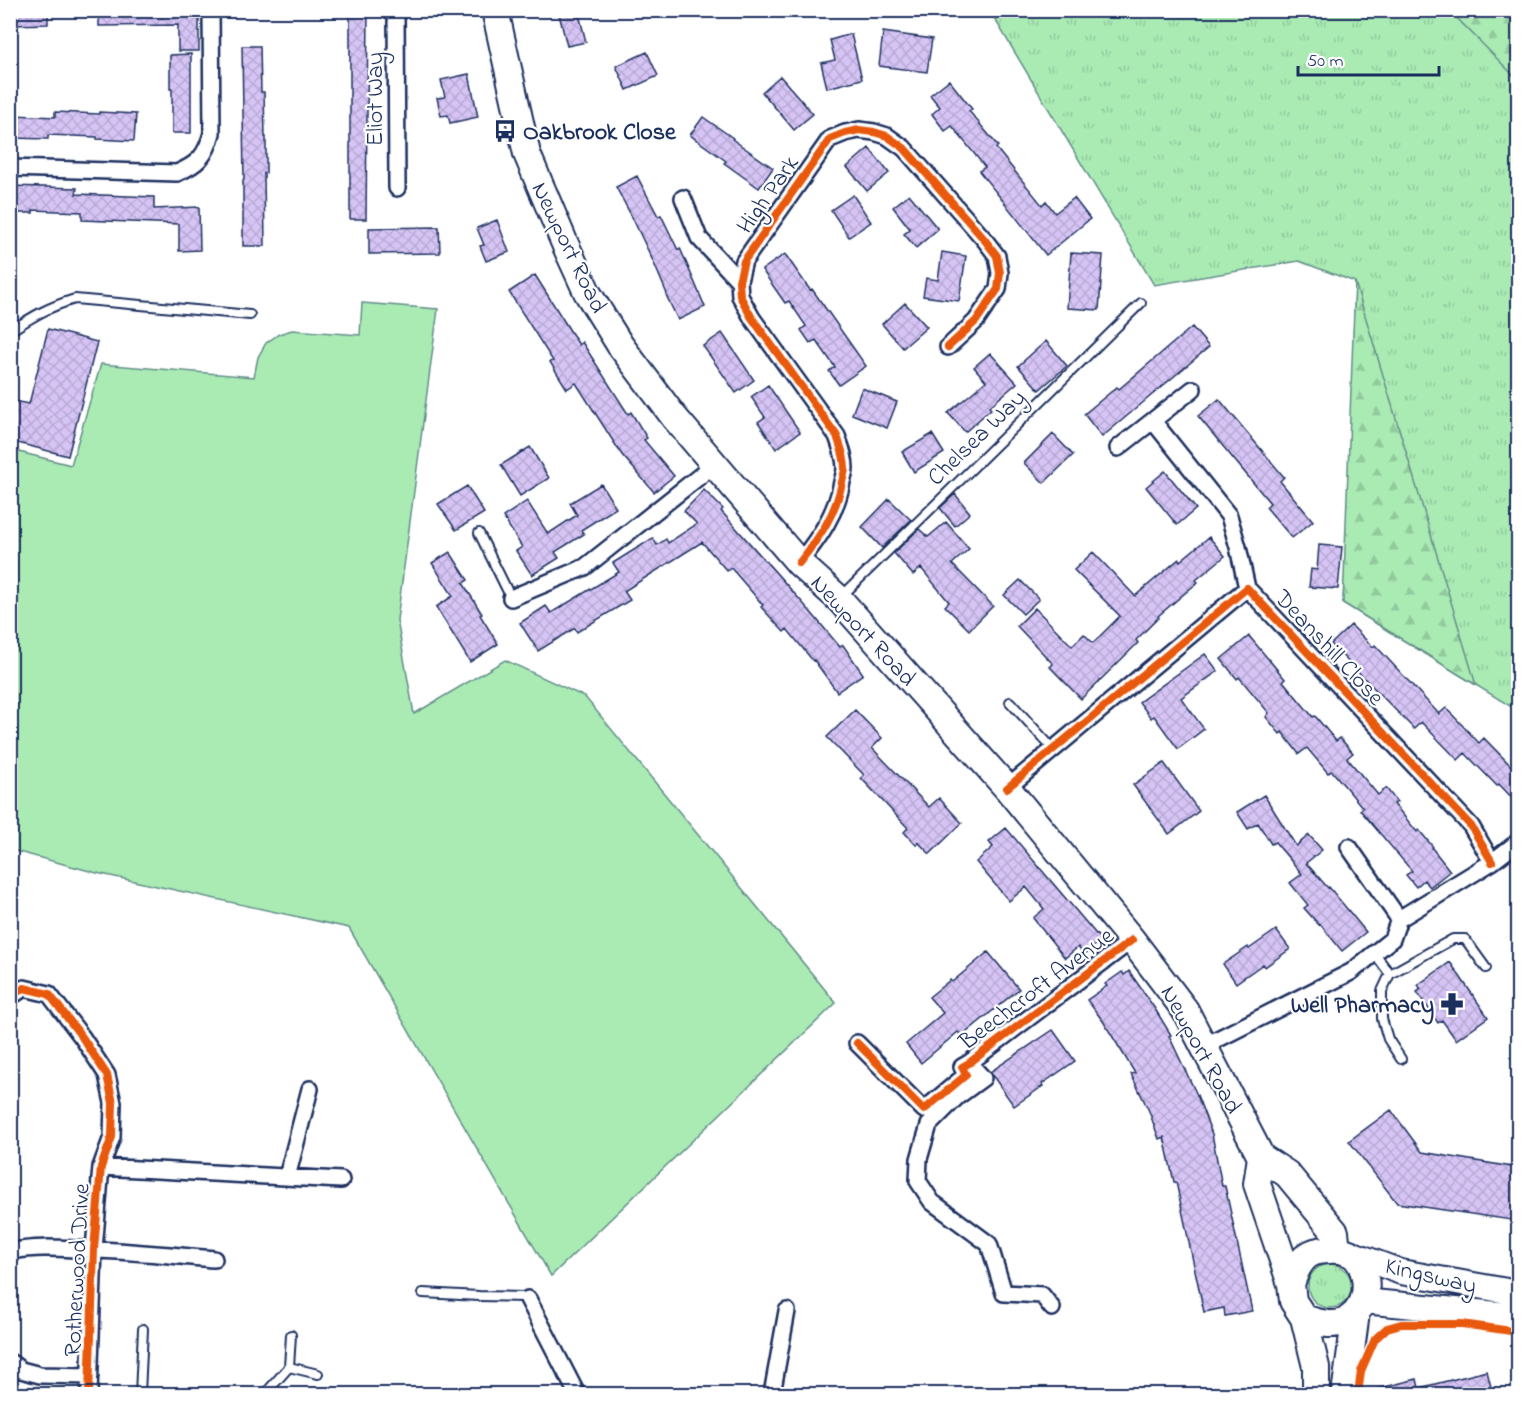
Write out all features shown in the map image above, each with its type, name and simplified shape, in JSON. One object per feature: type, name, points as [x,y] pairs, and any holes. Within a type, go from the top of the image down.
[{"type":"highway","name":"Newport Road","points":[[499,11],[527,154],[564,244],[587,292],[620,345],[674,417],[799,562],[838,599],[1007,788],[1132,940],[1185,1010],[1261,1157],[1287,1174],[1335,1232],[1341,1250],[1358,1259],[1366,1286],[1359,1307],[1345,1395]]},
{"type":"highway","points":[[1261,1157],[1257,1184],[1291,1284],[1293,1301],[1304,1318],[1316,1367],[1316,1395]]},
{"type":"highway","points":[[1291,1284],[1298,1266],[1307,1255],[1316,1251],[1341,1250]]},
{"type":"highway","points":[[1304,1318],[1331,1324],[1344,1322],[1359,1307]]},
{"type":"main road","name":"Kingsway","points":[[1341,1250],[1401,1272],[1518,1293]]},
{"type":"main road","name":"Kingsway","points":[[1359,1307],[1518,1316]]},
{"type":"street","points":[[10,168],[177,173],[200,160],[209,145],[212,133],[211,10]]},
{"type":"street","name":"Eliot Way","points":[[396,10],[397,188]]},
{"type":"street","name":"High Park","points":[[739,281],[744,261],[830,139],[859,130],[874,132],[886,136],[903,148],[997,256],[1000,273],[998,289],[976,321],[948,346]]},
{"type":"street","points":[[683,198],[699,238],[739,281],[740,296],[752,318],[837,436],[843,452],[845,469],[840,495],[833,513],[819,538],[799,562]]},
{"type":"street","points":[[1118,448],[1193,389]]},
{"type":"street","name":"Deanshill Close","points":[[1153,420],[1229,516],[1247,588],[1471,826],[1492,862]]},
{"type":"street","points":[[511,598],[585,567],[715,464]]},
{"type":"street","name":"Deanshill Close","points":[[1007,788],[1247,588]]},
{"type":"street","points":[[1204,1046],[1351,972],[1392,939],[1399,919],[1492,862],[1518,842]]},
{"type":"street","points":[[1349,847],[1399,919]]},
{"type":"street","name":"Beechcroft Avenue","points":[[966,1065],[1132,940]]},
{"type":"street","name":"Rotherwood Drive","points":[[10,997],[24,988],[49,994],[82,1037],[106,1075],[113,1103],[112,1137],[100,1167],[94,1249],[89,1395]]},
{"type":"street","points":[[857,1043],[924,1110],[966,1075],[966,1065]]},
{"type":"street","points":[[966,1065],[983,1078],[957,1097],[929,1125],[920,1159],[918,1181],[932,1202],[989,1244],[1004,1293],[1042,1294],[1052,1308]]},
{"type":"street","points":[[287,1177],[310,1089]]},
{"type":"street","name":"Rotherwood Drive","points":[[100,1167],[342,1180]]},
{"type":"street","points":[[10,1257],[14,1251],[27,1248],[94,1249],[214,1259]]},
{"type":"street","points":[[528,1299],[577,1395]]},
{"type":"street","points":[[772,1395],[787,1311]]},
{"type":"street","points":[[10,1362],[21,1371],[40,1375],[90,1376]]},
{"type":"lane","points":[[10,331],[54,305],[75,299],[250,315]]},
{"type":"lane","name":"Chelsea Way","points":[[838,599],[1141,303]]},
{"type":"lane","points":[[479,533],[511,598]]},
{"type":"lane","points":[[1010,702],[1053,749]]},
{"type":"lane","points":[[1401,1059],[1388,1039],[1382,1019],[1382,991],[1390,974],[1453,939],[1465,939],[1486,968]]},
{"type":"lane","points":[[1374,953],[1390,974]]},
{"type":"lane","points":[[423,1293],[528,1299]]},
{"type":"lane","points":[[140,1395],[143,1329]]},
{"type":"lane","points":[[265,1395],[289,1366],[291,1335]]},
{"type":"lane","points":[[289,1366],[318,1374]]},
{"type":"green space","points":[[990,11],[1518,11],[1518,711],[1343,603],[1348,518],[1355,282],[1299,261],[1154,285]]},
{"type":"green space","points":[[1450,11],[1501,11],[1518,24],[1518,80]]},
{"type":"green space","points":[[1355,282],[1476,685],[1343,603]]},
{"type":"green space","points":[[362,303],[438,309],[397,620],[414,714],[505,660],[585,697],[836,1003],[551,1276],[349,928],[97,873],[11,850],[11,450],[71,465],[101,364],[254,377],[258,357],[266,343],[279,334],[292,330],[360,335]]},
{"type":"green space","points":[[1330,1264],[1345,1271],[1352,1286],[1345,1301],[1330,1308],[1315,1301],[1308,1286],[1315,1271]]},
{"type":"building","points":[[13,10],[48,10],[48,24],[13,25]]},
{"type":"building","points":[[99,10],[199,11],[199,51],[178,51],[178,25],[99,26]]},
{"type":"building","points":[[350,10],[368,10],[366,219],[350,219]]},
{"type":"building","points":[[558,10],[578,10],[586,42],[567,46]]},
{"type":"building","points":[[883,32],[932,39],[927,72],[879,66]]},
{"type":"building","points":[[851,34],[862,79],[827,88],[821,63],[835,60],[830,40]]},
{"type":"building","points":[[242,46],[260,46],[261,92],[264,92],[266,137],[265,246],[243,246]]},
{"type":"building","points":[[647,52],[658,76],[627,90],[616,66]]},
{"type":"building","points":[[191,54],[191,133],[172,133],[170,55]]},
{"type":"building","points":[[469,74],[478,117],[450,123],[448,115],[441,116],[437,98],[445,97],[441,80]]},
{"type":"building","points":[[780,76],[813,114],[794,130],[762,92]]},
{"type":"building","points":[[949,80],[972,109],[969,111],[998,146],[996,148],[1042,205],[1046,201],[1055,213],[1074,198],[1090,219],[1046,255],[979,171],[985,167],[952,126],[945,131],[932,114],[940,107],[930,95]]},
{"type":"building","points":[[55,112],[136,114],[134,141],[48,135],[48,139],[13,138],[14,115],[55,117]]},
{"type":"building","points":[[703,117],[773,168],[759,188],[690,135]]},
{"type":"building","points":[[869,148],[889,173],[867,191],[847,167]]},
{"type":"building","points":[[637,176],[658,216],[661,215],[678,250],[680,248],[705,307],[678,320],[653,261],[616,187]]},
{"type":"building","points":[[10,186],[77,188],[76,194],[154,197],[154,209],[199,207],[200,250],[179,251],[179,224],[82,220],[82,212],[33,210],[33,213],[10,213]]},
{"type":"building","points":[[909,194],[938,229],[916,248],[904,234],[910,229],[893,207]]},
{"type":"building","points":[[853,195],[871,222],[849,237],[831,210]]},
{"type":"building","points":[[497,220],[509,252],[486,261],[480,246],[484,245],[477,228]]},
{"type":"building","points":[[439,227],[440,253],[369,254],[369,228]]},
{"type":"building","points":[[942,252],[966,256],[959,301],[923,296],[926,278],[938,280]]},
{"type":"building","points":[[1071,253],[1103,255],[1099,310],[1067,308]]},
{"type":"building","points":[[785,254],[866,366],[839,385],[829,371],[835,367],[816,340],[810,343],[801,330],[806,326],[789,301],[785,303],[762,270]]},
{"type":"building","points":[[535,275],[579,345],[582,342],[628,414],[631,412],[647,438],[644,440],[674,476],[654,492],[622,455],[576,383],[567,389],[550,362],[553,361],[509,292]]},
{"type":"building","points":[[905,303],[927,327],[903,348],[882,324]]},
{"type":"building","points":[[1192,327],[1209,347],[1102,437],[1084,414],[1117,387],[1119,389]]},
{"type":"building","points":[[48,329],[97,342],[68,456],[10,441],[10,400],[29,404]]},
{"type":"building","points":[[722,333],[754,380],[736,393],[703,346]]},
{"type":"building","points":[[1046,341],[1067,366],[1039,390],[1018,366]]},
{"type":"building","points":[[990,353],[1017,383],[965,432],[948,413],[986,381],[974,367]]},
{"type":"building","points":[[768,385],[800,432],[776,449],[758,422],[765,417],[751,397]]},
{"type":"building","points":[[862,388],[897,402],[887,428],[852,414]]},
{"type":"building","points":[[1219,399],[1284,477],[1280,481],[1313,521],[1292,538],[1266,507],[1270,503],[1198,416]]},
{"type":"building","points":[[932,434],[944,453],[914,472],[902,452]]},
{"type":"building","points":[[1053,434],[1073,455],[1044,483],[1024,463]]},
{"type":"building","points":[[530,447],[549,478],[520,496],[501,465]]},
{"type":"building","points":[[1165,471],[1196,509],[1177,525],[1146,487]]},
{"type":"building","points":[[601,484],[616,508],[581,530],[584,534],[555,552],[559,558],[532,575],[516,551],[522,547],[503,517],[527,501],[548,534],[577,515],[570,503]]},
{"type":"building","points":[[467,486],[484,513],[456,530],[438,504]]},
{"type":"building","points":[[704,490],[723,509],[721,511],[840,647],[843,645],[863,674],[837,692],[814,660],[787,629],[784,632],[731,568],[727,571],[702,542],[624,591],[630,600],[577,632],[575,628],[538,651],[520,623],[546,606],[551,613],[619,572],[613,563],[653,538],[657,545],[666,539],[668,543],[697,524],[684,511]]},
{"type":"building","points":[[955,494],[970,513],[955,526],[940,508]]},
{"type":"building","points":[[889,499],[911,520],[882,548],[862,527]]},
{"type":"building","points":[[946,522],[969,549],[952,564],[993,606],[969,630],[945,606],[949,602],[921,568],[913,575],[894,553],[919,529],[928,537]]},
{"type":"building","points":[[1209,537],[1225,556],[1158,616],[1136,640],[1138,643],[1081,699],[1050,667],[1053,664],[1017,626],[1035,608],[1072,646],[1084,634],[1093,643],[1120,616],[1074,570],[1093,552],[1135,596]]},
{"type":"building","points":[[1319,545],[1342,547],[1338,589],[1309,587],[1311,569],[1317,570]]},
{"type":"building","points":[[450,552],[468,580],[463,583],[498,644],[470,662],[436,607],[453,596],[432,563]]},
{"type":"building","points":[[1020,580],[1039,599],[1023,614],[1004,595]]},
{"type":"building","points":[[1351,625],[1373,647],[1375,645],[1439,714],[1446,708],[1479,743],[1484,738],[1518,773],[1518,804],[1465,753],[1458,760],[1421,722],[1414,729],[1331,644]]},
{"type":"building","points":[[1249,636],[1313,717],[1315,716],[1336,741],[1340,738],[1353,753],[1347,758],[1378,795],[1386,788],[1397,802],[1394,804],[1433,847],[1450,871],[1430,887],[1424,880],[1416,887],[1406,875],[1412,871],[1360,810],[1363,808],[1332,771],[1328,773],[1307,748],[1299,754],[1282,732],[1280,734],[1266,717],[1269,713],[1221,659]]},
{"type":"building","points":[[1205,654],[1218,671],[1181,698],[1204,729],[1178,749],[1154,716],[1151,718],[1139,702]]},
{"type":"building","points":[[855,710],[882,738],[872,748],[929,807],[939,798],[962,823],[930,854],[918,842],[916,845],[904,832],[908,828],[861,778],[864,775],[827,737]]},
{"type":"building","points":[[1164,763],[1199,811],[1169,834],[1133,785]]},
{"type":"building","points":[[1264,795],[1296,846],[1309,835],[1322,850],[1306,863],[1366,932],[1342,951],[1304,908],[1308,905],[1290,883],[1302,874],[1275,842],[1271,844],[1258,823],[1248,829],[1237,812]]},
{"type":"building","points":[[1006,828],[1101,940],[1084,955],[1078,947],[1065,958],[1033,918],[1044,909],[1026,887],[1009,901],[976,862],[993,847],[989,842]]},
{"type":"building","points":[[1276,930],[1290,949],[1265,967],[1263,964],[1236,983],[1223,964]]},
{"type":"building","points":[[988,952],[1019,989],[962,1036],[958,1032],[921,1063],[906,1044],[943,1013],[929,997],[950,980],[952,982]]},
{"type":"building","name":"Well Pharmacy","points":[[1450,962],[1488,1017],[1456,1040],[1442,1020],[1438,1023],[1417,992],[1421,989],[1418,985]]},
{"type":"building","points":[[1129,971],[1171,1035],[1169,1036],[1197,1095],[1212,1134],[1252,1311],[1225,1316],[1224,1308],[1204,1312],[1164,1137],[1159,1139],[1149,1111],[1131,1074],[1135,1073],[1103,1021],[1087,1000],[1122,972],[1124,975]]},
{"type":"building","points":[[1053,1030],[1075,1061],[1014,1106],[990,1072]]},
{"type":"building","points":[[1391,1110],[1422,1152],[1518,1168],[1518,1221],[1397,1203],[1349,1141]]},
{"type":"building","points":[[1487,1371],[1493,1395],[1376,1395],[1376,1389],[1417,1379],[1419,1388]]},
{"type":"cycle path","points":[[799,563],[820,535],[836,505],[845,472],[844,456],[837,436],[752,318],[740,296],[739,281],[744,261],[830,139],[859,130],[887,136],[904,148],[997,256],[1000,273],[998,289],[976,321],[948,347]]},
{"type":"cycle path","points":[[1007,788],[1247,588],[1471,826],[1492,862]]},
{"type":"cycle path","points":[[857,1043],[924,1110],[966,1075],[962,1067],[1132,940]]},
{"type":"cycle path","points":[[10,997],[24,988],[49,994],[107,1075],[113,1103],[112,1137],[101,1167],[94,1249],[89,1394]]},
{"type":"cycle path","points":[[1358,1394],[1361,1371],[1375,1339],[1387,1328],[1401,1324],[1462,1324],[1518,1332]]},
{"type":"place","name":"Oakbrook Close","points":[[505,131]]},
{"type":"place","name":"Well Pharmacy","points":[[1452,1004]]}]
